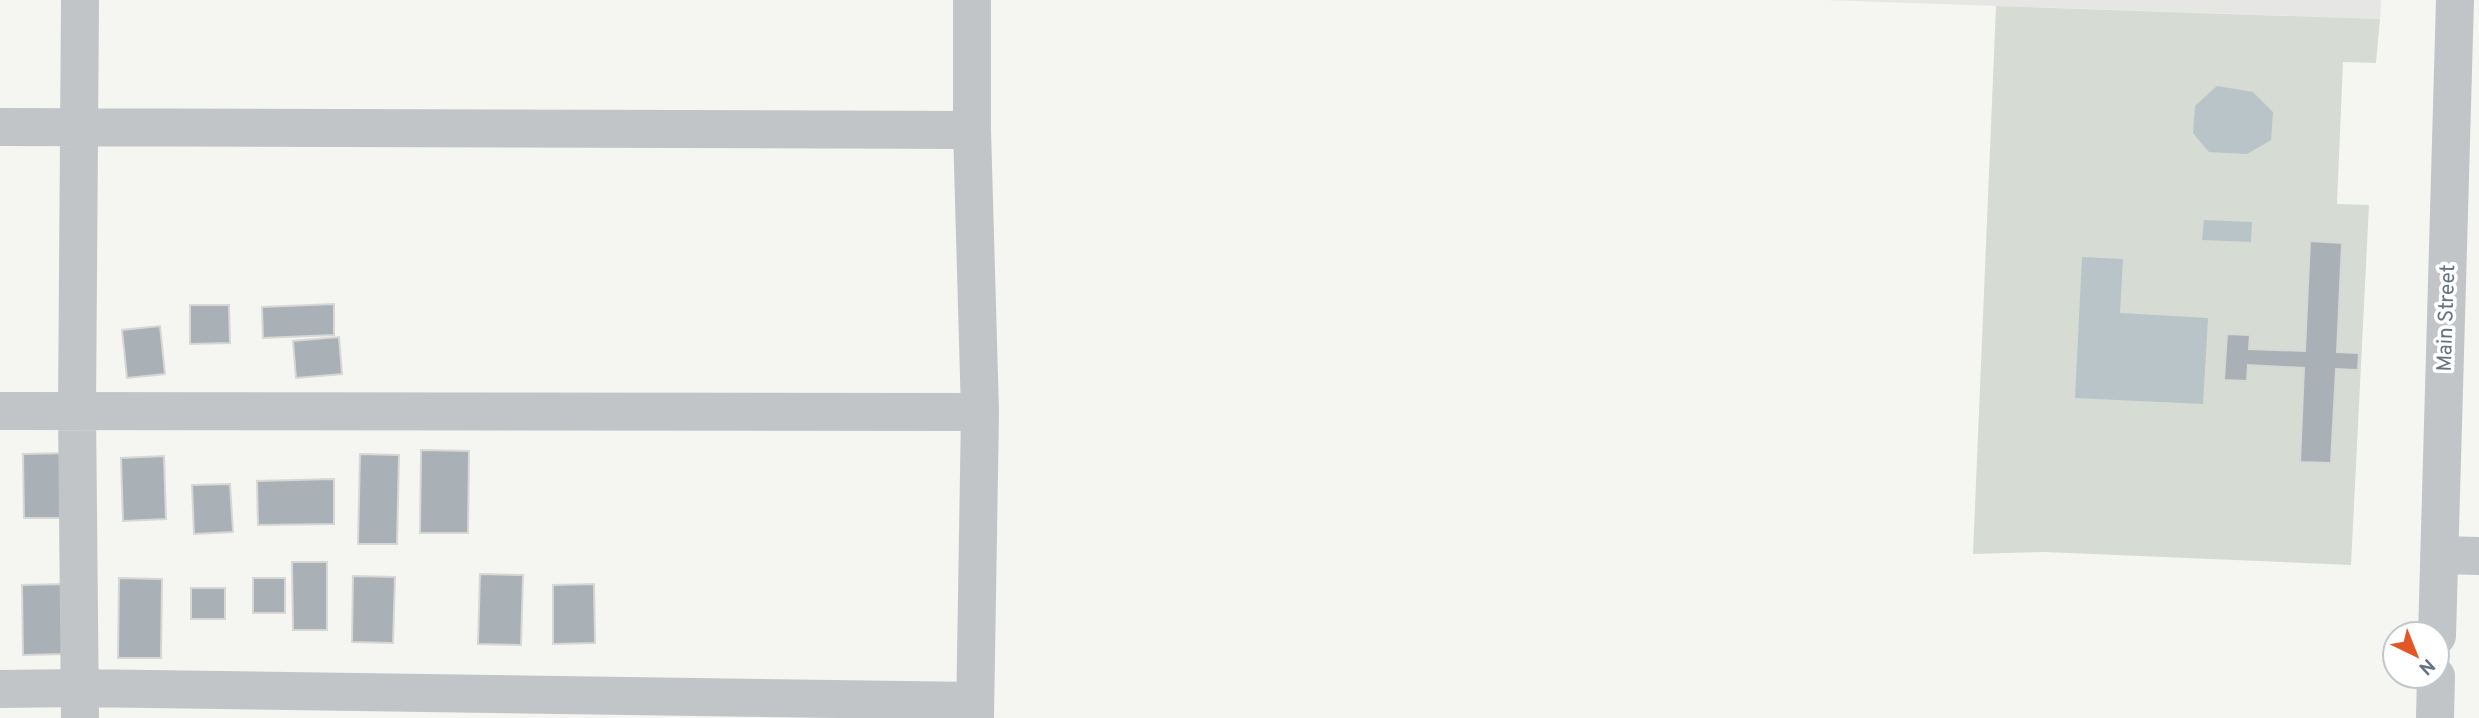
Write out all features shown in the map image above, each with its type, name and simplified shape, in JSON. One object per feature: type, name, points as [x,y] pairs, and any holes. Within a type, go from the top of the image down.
[{"type":"street","points":[[80,0],[77,410],[80,703]]},
{"type":"street","points":[[0,689],[80,703],[975,710],[980,412],[972,130],[972,0]]},
{"type":"street","name":"Main Street","points":[[2438,620],[2465,189],[2455,0]]},
{"type":"street","points":[[0,127],[972,130]]},
{"type":"street","points":[[0,411],[980,412]]},
{"type":"street","points":[[2440,555],[2479,556]]},
{"type":"street","points":[[2435,718],[2436,690]]},
{"type":"shaded area","points":[[1825,0],[2381,0],[2380,19]]},
{"type":"shaded area","points":[[1996,6],[2380,19],[2376,63],[2343,62],[2337,204],[2369,205],[2351,565],[2044,552],[1973,554]]},
{"type":"shaded area","points":[[2217,86],[2253,92],[2273,112],[2271,140],[2247,154],[2209,152],[2193,133],[2195,106]]},
{"type":"shaded area","points":[[2204,220],[2252,222],[2251,242],[2202,240]]},
{"type":"shaded area","points":[[2082,257],[2123,259],[2120,313],[2208,318],[2203,404],[2075,398]]},
{"type":"building","points":[[2310,241],[2342,243],[2337,352],[2359,353],[2358,370],[2336,369],[2331,463],[2300,462],[2304,368],[2248,365],[2247,381],[2224,380],[2227,334],[2250,335],[2249,349],[2305,351]]},
{"type":"building","points":[[334,304],[334,335],[263,338],[262,307]]},
{"type":"building","points":[[190,305],[229,305],[230,343],[190,344]]},
{"type":"building","points":[[160,326],[165,374],[127,378],[122,330]]},
{"type":"building","points":[[339,337],[342,374],[296,378],[293,341]]},
{"type":"building","points":[[421,450],[469,451],[468,533],[420,533]]},
{"type":"building","points":[[67,453],[68,518],[24,518],[23,454]]},
{"type":"building","points":[[360,454],[399,455],[397,544],[358,544]]},
{"type":"building","points":[[164,456],[166,519],[123,521],[121,458]]},
{"type":"building","points":[[334,479],[334,524],[258,525],[257,481]]},
{"type":"building","points":[[230,484],[233,532],[194,534],[192,485]]},
{"type":"building","points":[[292,562],[327,562],[327,630],[293,630]]},
{"type":"building","points":[[480,574],[523,575],[521,645],[478,644]]},
{"type":"building","points":[[353,576],[395,577],[393,643],[352,642]]},
{"type":"building","points":[[119,578],[162,579],[161,658],[118,658]]},
{"type":"building","points":[[253,578],[285,578],[285,613],[253,613]]},
{"type":"building","points":[[65,584],[66,654],[23,655],[22,585]]},
{"type":"building","points":[[594,584],[595,643],[553,644],[553,585]]},
{"type":"building","points":[[191,588],[225,588],[225,619],[191,619]]}]
